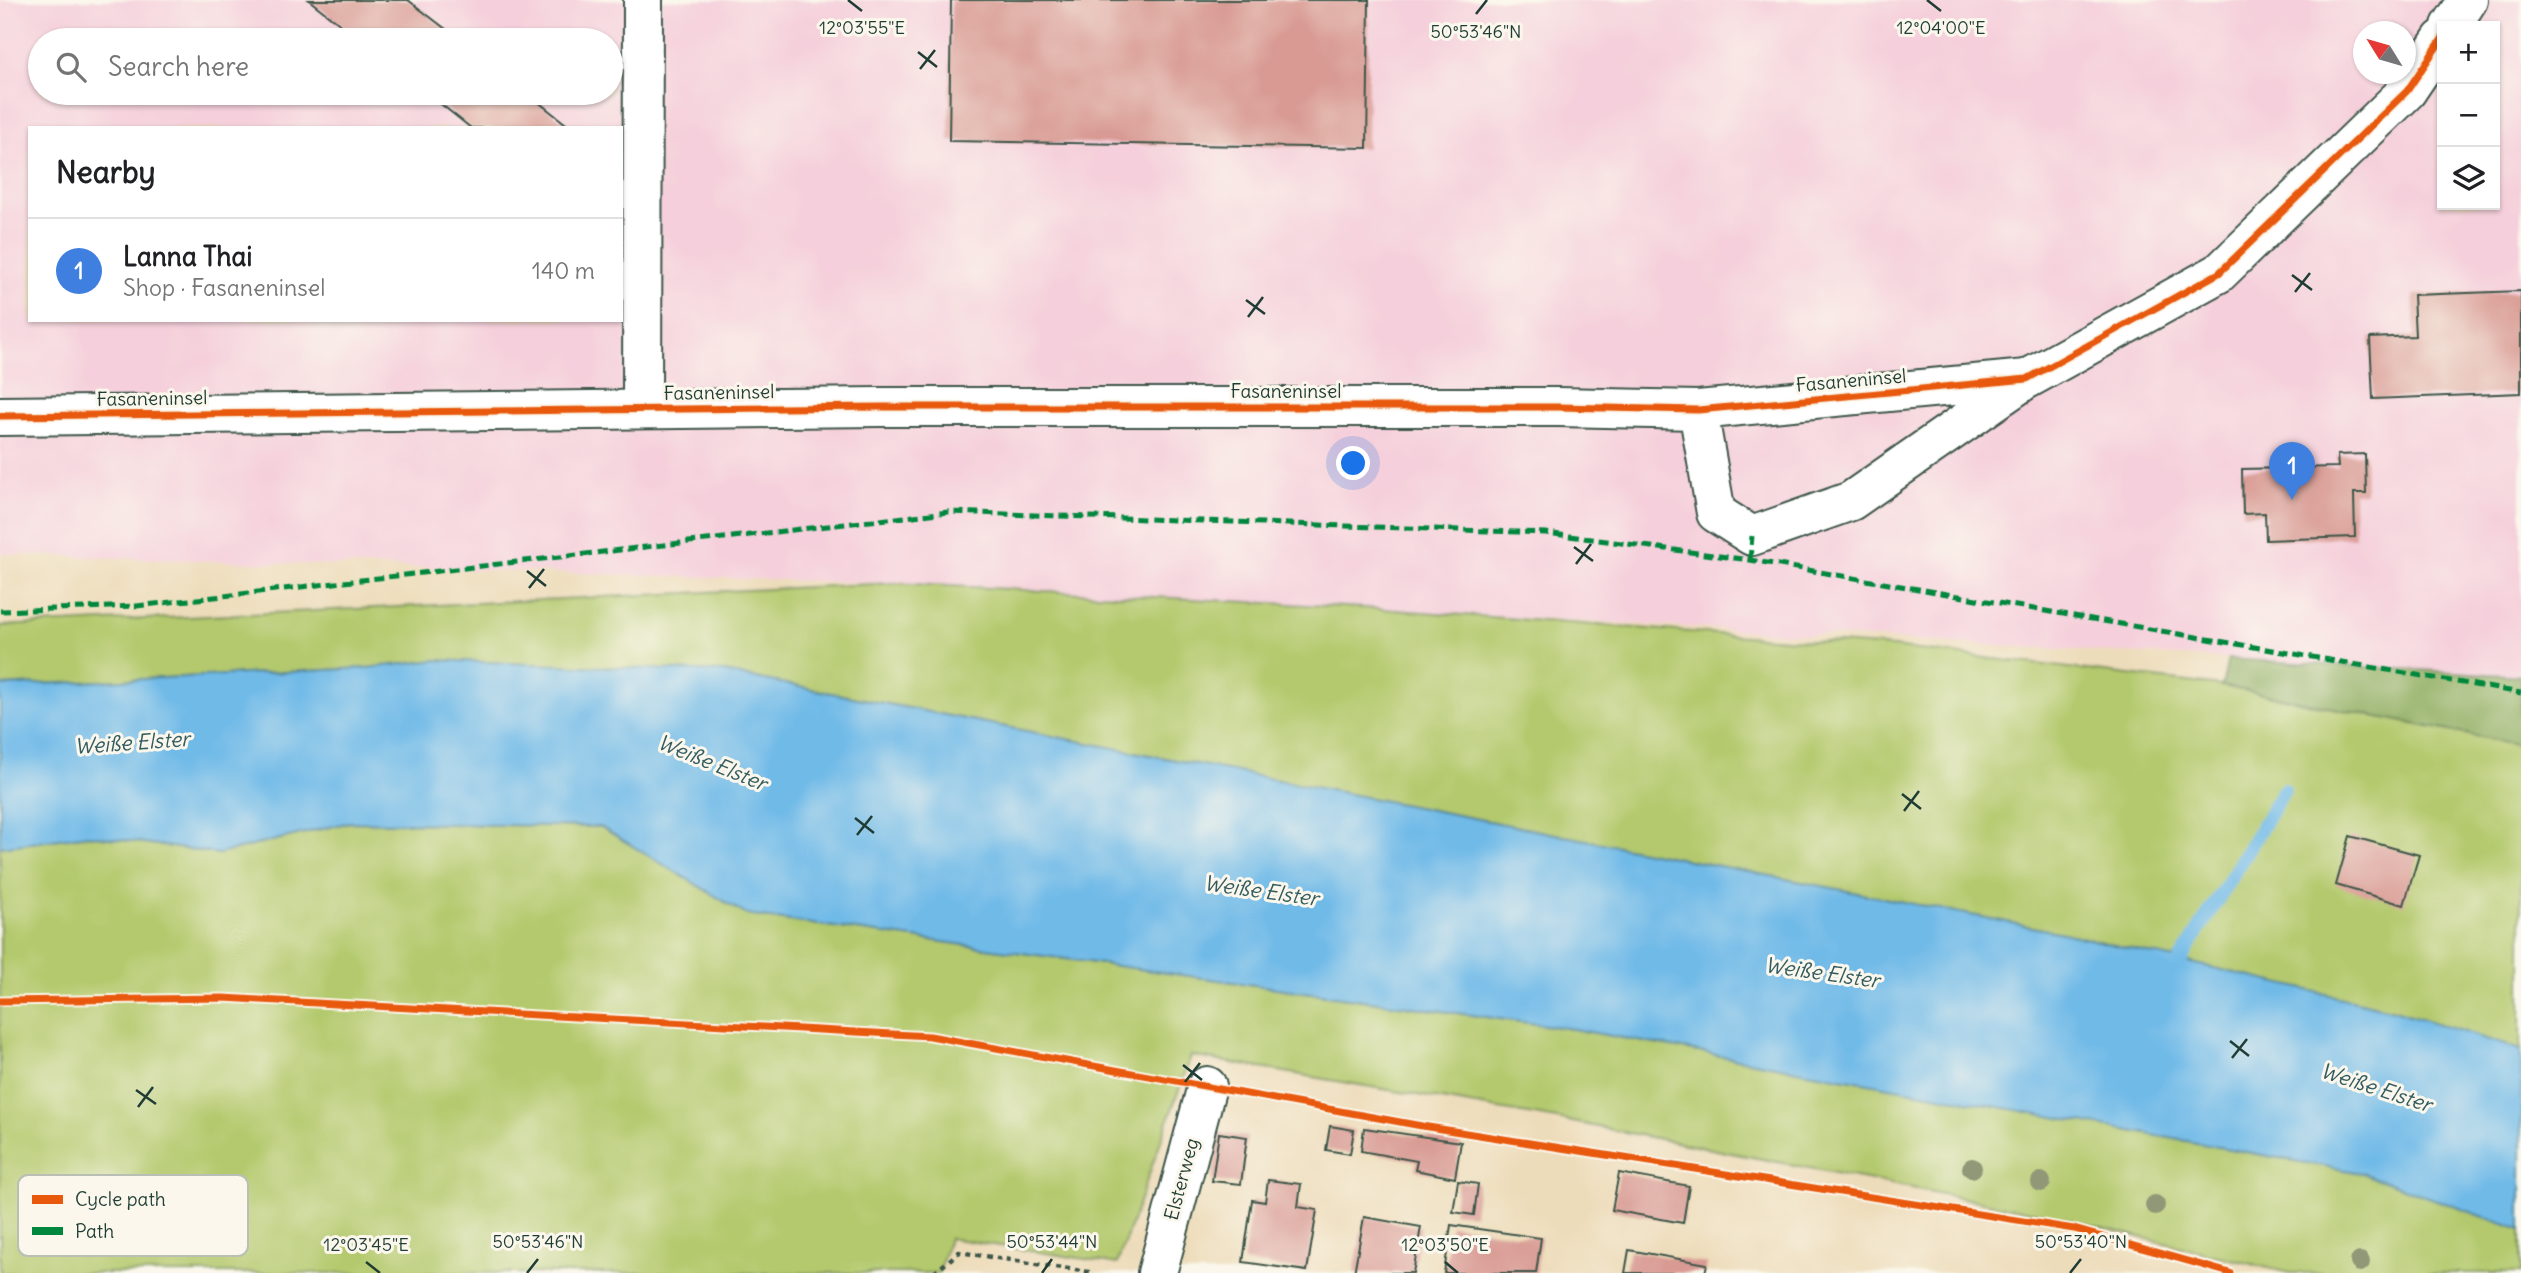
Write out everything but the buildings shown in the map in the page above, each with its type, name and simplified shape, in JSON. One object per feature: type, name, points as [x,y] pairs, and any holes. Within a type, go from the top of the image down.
[{"type":"street","points":[[642,409],[643,0]]},
{"type":"street","points":[[2454,21],[2468,0]]},
{"type":"street","name":"Fasaneninsel","points":[[1698,410],[1716,513],[1752,536],[1851,501],[2027,379],[2218,273],[2407,91],[2437,46]]},
{"type":"street","name":"Fasaneninsel","points":[[0,416],[895,407],[1558,407],[1698,410],[2027,379]]},
{"type":"street","name":"Elsterweg","points":[[1157,1273],[1207,1086]]},
{"type":"path","points":[[934,1273],[959,1252],[1094,1273]]},
{"type":"shaded area","points":[[0,0],[2521,0],[2521,676],[997,587],[0,554]]},
{"type":"green space","points":[[894,583],[1382,609],[1893,647],[2222,686],[2521,745],[2521,1050],[2394,1010],[2063,933],[724,672],[366,668],[0,686],[0,626]]},
{"type":"green space","points":[[2228,659],[2521,676],[2521,745],[2222,686]]},
{"type":"green space","points":[[350,822],[601,827],[747,915],[1573,1029],[2362,1173],[2521,1230],[2521,1273],[2289,1273],[2045,1214],[1557,1119],[1191,1056],[1117,1264],[949,1238],[939,1273],[0,1273],[0,847],[89,835],[219,854]]},
{"type":"water","name":"Weiße Elster","points":[[437,660],[724,672],[2063,933],[2394,1010],[2521,1050],[2521,1230],[2361,1173],[1573,1029],[747,915],[601,827],[350,822],[219,854],[89,835],[0,847],[0,686],[366,668]]},
{"type":"waterway","points":[[2169,976],[2284,790]]},
{"type":"marked path","points":[[0,611],[137,606],[948,512],[1546,533],[1750,560],[2521,693]]},
{"type":"marked path","points":[[1750,560],[1752,536]]},
{"type":"cycle path","points":[[0,416],[881,407],[1558,407],[1698,410],[2027,379],[2219,273],[2407,91],[2437,46]]},
{"type":"cycle path","points":[[0,1001],[223,998],[930,1036],[1422,1126],[2074,1229],[2230,1273]]},
{"type":"place","name":"Lanna Thai","points":[[2292,500]]}]
